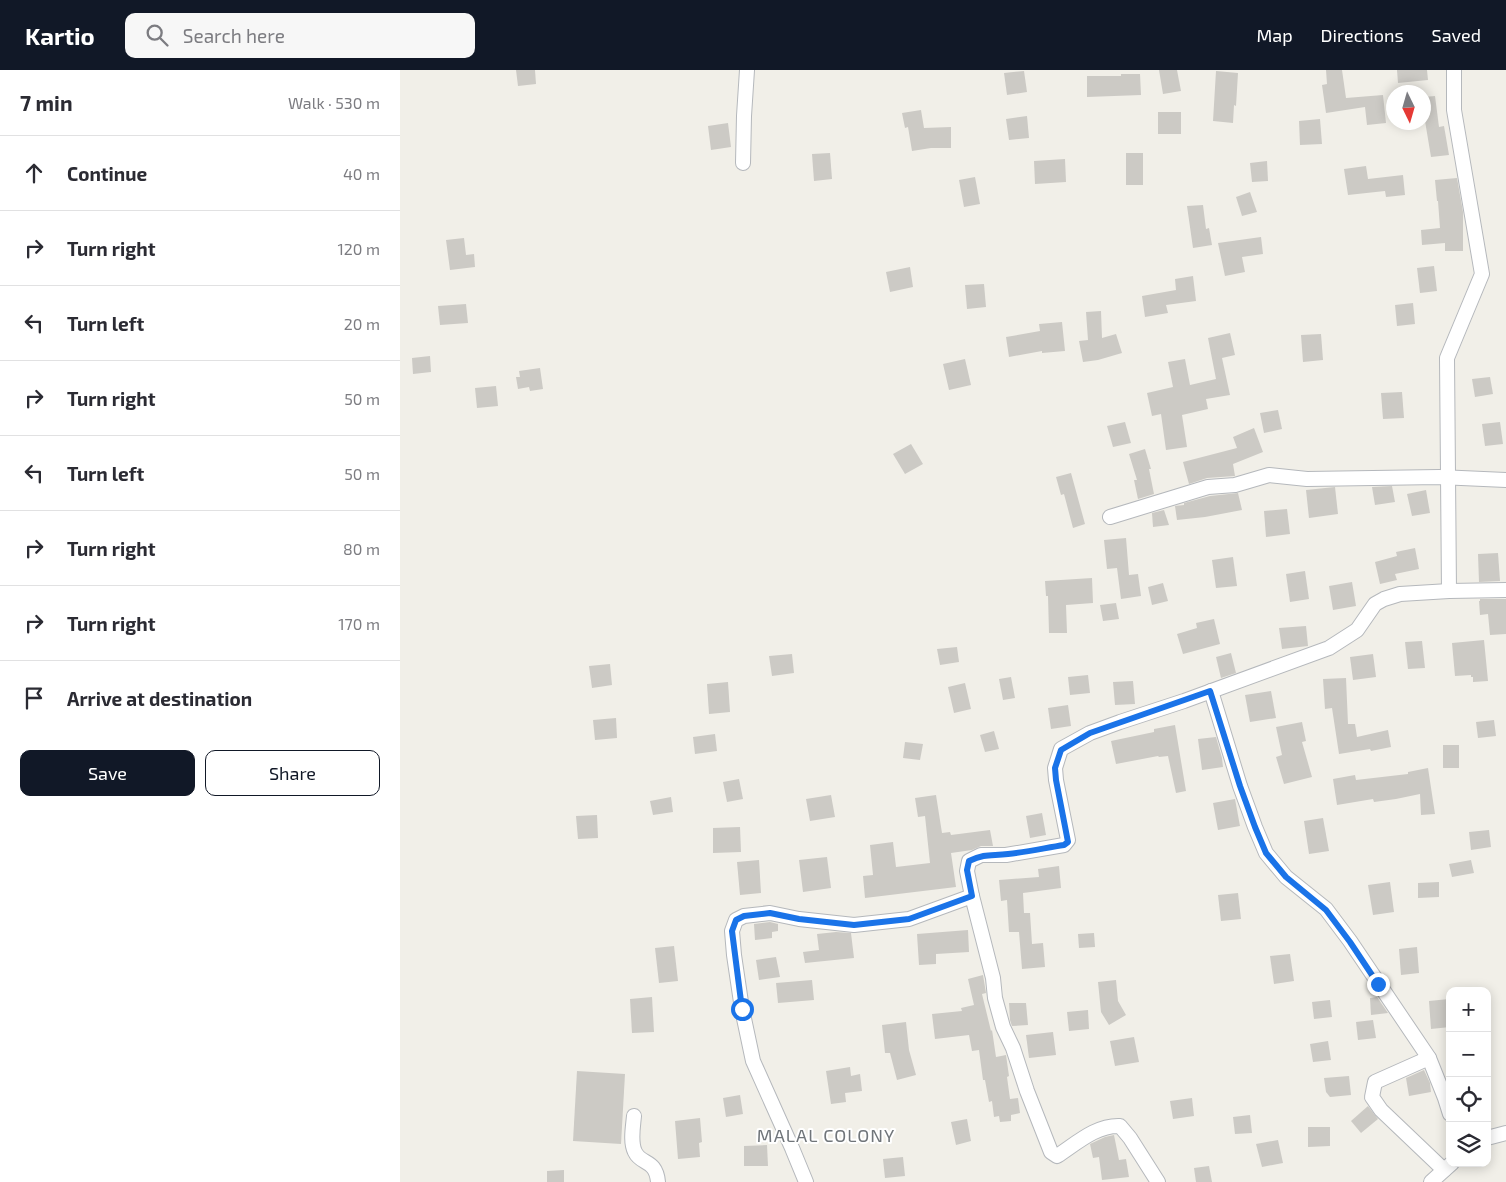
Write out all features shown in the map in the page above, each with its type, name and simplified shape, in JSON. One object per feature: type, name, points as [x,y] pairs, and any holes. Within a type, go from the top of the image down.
[{"type":"street","points":[[743,163],[747,70]]},
{"type":"street","points":[[1449,591],[1447,358],[1482,274],[1454,110],[1454,70]]},
{"type":"street","points":[[1110,516],[1208,486],[1235,486],[1269,475],[1306,479],[1448,478],[1506,480]]},
{"type":"street","points":[[1158,1182],[1130,1138],[1120,1126],[1103,1127],[1057,1156],[1051,1152],[994,998],[993,978],[967,870],[969,861],[981,855],[1006,855],[1064,845],[1068,842],[1055,768],[1061,750],[1090,733],[1329,648],[1357,630],[1375,604],[1384,599],[1400,594],[1505,588]]},
{"type":"street","points":[[1210,691],[1240,786],[1266,853],[1286,877],[1326,910],[1350,942],[1429,1058],[1446,1101]]},
{"type":"street","points":[[806,1182],[753,1061],[742,1009],[734,955],[732,931],[736,920],[744,916],[770,913],[799,919],[854,925],[909,919],[972,896]]},
{"type":"street","points":[[1429,1058],[1375,1082],[1372,1097],[1381,1110],[1446,1165]]},
{"type":"street","points":[[634,1116],[633,1144],[635,1154],[651,1165],[657,1172],[658,1182]]},
{"type":"street","points":[[1491,1137],[1506,1133]]},
{"type":"street","points":[[1431,1182],[1448,1167]]},
{"type":"building","points":[[516,70],[535,70],[536,84],[518,86]]},
{"type":"building","points":[[1159,70],[1177,70],[1181,91],[1163,94]]},
{"type":"building","points":[[1326,70],[1342,70],[1346,98],[1383,95],[1386,123],[1367,125],[1365,107],[1326,113],[1322,85],[1327,84]]},
{"type":"building","points":[[1397,70],[1427,70],[1428,80],[1398,83]]},
{"type":"building","points":[[1024,71],[1027,92],[1007,95],[1004,73]]},
{"type":"building","points":[[1216,71],[1238,73],[1233,123],[1213,121]]},
{"type":"building","points":[[1121,74],[1140,74],[1141,95],[1087,97],[1087,76],[1121,76]]},
{"type":"building","points":[[1431,96],[1435,96],[1439,127],[1444,126],[1449,155],[1431,157],[1426,130],[1431,130]]},
{"type":"building","points":[[921,110],[924,128],[951,127],[951,148],[931,148],[912,151],[908,127],[905,128],[902,113]]},
{"type":"building","points":[[1158,112],[1181,112],[1181,134],[1158,134]]},
{"type":"building","points":[[1027,116],[1029,138],[1009,140],[1006,119]]},
{"type":"building","points":[[1320,119],[1322,144],[1300,145],[1299,121]]},
{"type":"building","points":[[728,123],[731,147],[711,150],[708,126]]},
{"type":"building","points":[[830,153],[832,179],[814,181],[812,154]]},
{"type":"building","points":[[1126,153],[1143,153],[1143,185],[1126,185]]},
{"type":"building","points":[[1065,159],[1066,182],[1035,184],[1034,161]]},
{"type":"building","points":[[1267,161],[1268,181],[1252,182],[1250,163]]},
{"type":"building","points":[[1366,166],[1368,179],[1403,175],[1405,195],[1386,197],[1385,191],[1348,195],[1344,169]]},
{"type":"building","points":[[975,177],[980,204],[964,207],[959,180]]},
{"type":"building","points":[[1457,178],[1463,212],[1463,251],[1445,251],[1445,243],[1422,245],[1421,230],[1440,228],[1435,180]]},
{"type":"building","points":[[1250,192],[1257,212],[1242,216],[1236,197]]},
{"type":"building","points":[[1203,205],[1206,229],[1209,228],[1212,245],[1193,248],[1187,206]]},
{"type":"building","points":[[1261,237],[1263,254],[1242,257],[1245,272],[1225,276],[1218,243]]},
{"type":"building","points":[[464,238],[466,255],[474,254],[475,267],[450,270],[446,240]]},
{"type":"building","points":[[1434,266],[1437,291],[1420,293],[1417,268]]},
{"type":"building","points":[[910,267],[913,287],[890,292],[886,272]]},
{"type":"building","points":[[1193,276],[1196,301],[1166,305],[1168,313],[1145,317],[1142,296],[1176,290],[1175,279]]},
{"type":"building","points":[[984,284],[986,307],[967,309],[965,285]]},
{"type":"building","points":[[1413,303],[1415,324],[1397,326],[1395,305]]},
{"type":"building","points":[[466,304],[468,323],[440,325],[438,306]]},
{"type":"building","points":[[1101,311],[1102,338],[1116,334],[1122,353],[1083,362],[1079,341],[1088,340],[1086,312]]},
{"type":"building","points":[[1062,322],[1065,351],[1042,353],[1042,351],[1009,357],[1006,337],[1040,331],[1039,324]]},
{"type":"building","points":[[1230,333],[1235,355],[1222,358],[1230,395],[1206,399],[1208,409],[1182,415],[1187,447],[1166,450],[1161,414],[1152,416],[1147,393],[1173,387],[1168,362],[1185,359],[1190,385],[1216,379],[1208,338]]},
{"type":"building","points":[[1321,334],[1323,360],[1303,362],[1301,335]]},
{"type":"building","points":[[430,356],[431,372],[413,374],[412,358]]},
{"type":"building","points":[[965,359],[971,385],[949,390],[943,364]]},
{"type":"building","points":[[540,368],[543,389],[530,391],[529,387],[518,389],[516,377],[520,377],[519,371]]},
{"type":"building","points":[[1490,377],[1493,394],[1475,397],[1472,379]]},
{"type":"building","points":[[496,386],[498,406],[477,408],[475,388]]},
{"type":"building","points":[[1402,392],[1404,418],[1383,419],[1381,393]]},
{"type":"building","points":[[1278,410],[1282,429],[1264,433],[1260,413]]},
{"type":"building","points":[[1125,422],[1131,443],[1113,447],[1107,426]]},
{"type":"building","points":[[1500,422],[1503,444],[1485,446],[1482,424]]},
{"type":"building","points":[[1254,428],[1263,452],[1233,464],[1235,476],[1207,478],[1189,484],[1183,462],[1237,448],[1233,437]]},
{"type":"building","points":[[911,444],[923,464],[905,474],[893,454]]},
{"type":"building","points":[[1145,449],[1151,469],[1149,469],[1154,494],[1138,499],[1134,480],[1137,480],[1129,454]]},
{"type":"building","points":[[1071,473],[1085,524],[1073,528],[1064,494],[1061,495],[1056,477]]},
{"type":"building","points":[[1392,486],[1395,502],[1375,505],[1372,487]]},
{"type":"building","points":[[1335,487],[1338,514],[1309,518],[1306,490]]},
{"type":"building","points":[[1426,490],[1430,513],[1412,516],[1407,494]]},
{"type":"building","points":[[1238,493],[1242,510],[1177,520],[1175,506],[1184,505],[1184,503],[1210,496]]},
{"type":"building","points":[[1287,509],[1290,534],[1266,537],[1264,511]]},
{"type":"building","points":[[1164,510],[1169,525],[1153,527],[1152,513]]},
{"type":"building","points":[[1126,538],[1129,575],[1138,574],[1141,596],[1121,599],[1117,568],[1107,569],[1104,540]]},
{"type":"building","points":[[1415,548],[1419,569],[1395,574],[1397,580],[1380,584],[1375,562],[1397,556],[1396,552]]},
{"type":"building","points":[[1498,553],[1500,581],[1479,582],[1478,554]]},
{"type":"building","points":[[1233,557],[1237,586],[1216,588],[1212,560]]},
{"type":"building","points":[[1305,571],[1309,599],[1290,602],[1286,574]]},
{"type":"building","points":[[1092,578],[1093,603],[1066,605],[1067,633],[1049,633],[1048,596],[1046,596],[1045,581]]},
{"type":"building","points":[[1352,582],[1356,606],[1333,610],[1329,586]]},
{"type":"building","points":[[1163,583],[1168,601],[1152,605],[1148,587]]},
{"type":"building","points":[[1480,599],[1506,599],[1506,634],[1490,635],[1488,614],[1480,615]]},
{"type":"building","points":[[1116,603],[1119,619],[1103,621],[1100,605]]},
{"type":"building","points":[[1214,619],[1220,644],[1183,654],[1177,634],[1197,628],[1196,623]]},
{"type":"building","points":[[1306,626],[1308,646],[1282,649],[1279,628]]},
{"type":"building","points":[[1484,640],[1488,681],[1473,682],[1471,675],[1455,676],[1452,643]]},
{"type":"building","points":[[1422,641],[1425,668],[1408,669],[1405,642]]},
{"type":"building","points":[[957,647],[959,662],[940,665],[937,649]]},
{"type":"building","points":[[1231,653],[1236,673],[1221,678],[1216,657]]},
{"type":"building","points":[[792,654],[794,673],[772,676],[769,656]]},
{"type":"building","points":[[1373,654],[1376,677],[1353,680],[1350,657]]},
{"type":"building","points":[[610,664],[612,685],[592,688],[589,666]]},
{"type":"building","points":[[1088,675],[1090,693],[1070,695],[1068,677]]},
{"type":"building","points":[[1011,677],[1015,698],[1003,700],[999,679]]},
{"type":"building","points":[[1346,678],[1348,724],[1355,724],[1357,737],[1388,730],[1391,747],[1339,754],[1332,708],[1325,709],[1323,679]]},
{"type":"building","points":[[1133,681],[1135,704],[1115,705],[1113,682]]},
{"type":"building","points":[[728,682],[730,712],[709,714],[707,684]]},
{"type":"building","points":[[965,683],[971,709],[954,713],[948,687]]},
{"type":"building","points":[[1271,691],[1276,718],[1250,722],[1245,695]]},
{"type":"building","points":[[1068,705],[1071,726],[1051,729],[1048,708]]},
{"type":"building","points":[[616,718],[617,738],[595,740],[593,720]]},
{"type":"building","points":[[1494,720],[1496,736],[1478,738],[1476,722]]},
{"type":"building","points":[[1302,722],[1306,741],[1302,742],[1312,777],[1284,784],[1276,757],[1282,755],[1276,727]]},
{"type":"building","points":[[1175,725],[1186,791],[1176,793],[1168,756],[1158,756],[1116,764],[1111,741],[1154,732],[1154,729]]},
{"type":"building","points":[[994,731],[999,749],[985,752],[980,735]]},
{"type":"building","points":[[715,734],[717,751],[695,754],[693,737]]},
{"type":"building","points":[[1216,737],[1223,767],[1202,770],[1198,739]]},
{"type":"building","points":[[905,742],[923,744],[920,760],[903,758]]},
{"type":"building","points":[[1443,745],[1459,745],[1459,768],[1443,768]]},
{"type":"building","points":[[1428,768],[1435,814],[1421,815],[1420,794],[1374,802],[1373,799],[1337,805],[1333,779],[1355,775],[1356,780],[1408,774],[1408,772]]},
{"type":"building","points":[[739,779],[743,799],[727,802],[723,782]]},
{"type":"building","points":[[831,795],[835,817],[810,821],[806,799]]},
{"type":"building","points":[[936,795],[942,833],[950,832],[951,835],[990,830],[993,846],[981,846],[972,850],[951,853],[956,887],[865,898],[863,876],[873,875],[870,845],[893,842],[896,867],[930,863],[925,816],[918,817],[915,798]]},
{"type":"building","points":[[671,797],[673,812],[653,815],[650,801]]},
{"type":"building","points":[[1235,799],[1240,826],[1218,830],[1213,803]]},
{"type":"building","points":[[1042,813],[1046,835],[1030,838],[1026,816]]},
{"type":"building","points":[[597,815],[598,838],[578,839],[576,816]]},
{"type":"building","points":[[1323,818],[1329,851],[1309,854],[1304,821]]},
{"type":"building","points":[[740,827],[741,852],[713,853],[713,828]]},
{"type":"building","points":[[1489,830],[1491,847],[1471,850],[1469,832]]},
{"type":"building","points":[[827,857],[831,888],[803,892],[799,860]]},
{"type":"building","points":[[759,860],[761,893],[740,895],[737,862]]},
{"type":"building","points":[[1471,860],[1474,873],[1452,877],[1449,864]]},
{"type":"building","points":[[1059,866],[1061,888],[1023,893],[1024,913],[1030,913],[1032,944],[1043,943],[1045,967],[1022,969],[1019,932],[1009,932],[1007,900],[1001,901],[999,880],[1039,877],[1038,869]]},
{"type":"building","points":[[1390,882],[1394,912],[1373,915],[1368,885]]},
{"type":"building","points":[[1439,882],[1439,897],[1418,898],[1418,883]]},
{"type":"building","points":[[1238,893],[1241,919],[1221,921],[1218,895]]},
{"type":"building","points":[[770,922],[778,924],[778,931],[772,932],[772,938],[755,940],[754,924]]},
{"type":"building","points":[[968,930],[969,952],[936,954],[936,964],[919,965],[917,934]]},
{"type":"building","points":[[851,933],[854,958],[805,963],[803,952],[819,950],[817,934]]},
{"type":"building","points":[[1094,933],[1095,947],[1079,948],[1078,934]]},
{"type":"building","points":[[674,946],[678,981],[659,983],[655,948]]},
{"type":"building","points":[[1417,947],[1419,973],[1401,975],[1399,949]]},
{"type":"building","points":[[1290,954],[1294,981],[1274,984],[1270,956]]},
{"type":"building","points":[[776,957],[780,977],[759,980],[756,960]]},
{"type":"building","points":[[983,975],[986,993],[982,994],[992,1030],[996,1057],[1006,1055],[1010,1099],[1018,1098],[1020,1113],[1011,1115],[1011,1121],[1000,1122],[999,1116],[994,1117],[992,1101],[989,1102],[985,1080],[983,1080],[979,1050],[972,1051],[969,1035],[935,1039],[932,1014],[962,1011],[961,1008],[974,1005],[968,979]]},
{"type":"building","points":[[812,980],[814,1000],[778,1003],[776,983]]},
{"type":"building","points":[[1116,980],[1118,1001],[1126,1015],[1109,1025],[1101,1012],[1098,982]]},
{"type":"building","points":[[652,997],[654,1032],[632,1033],[630,999]]},
{"type":"building","points":[[1377,997],[1388,1013],[1371,1015],[1370,998]]},
{"type":"building","points":[[1446,999],[1446,1027],[1431,1029],[1429,1001]]},
{"type":"building","points":[[1330,1000],[1332,1017],[1314,1019],[1312,1002]]},
{"type":"building","points":[[1009,1003],[1026,1003],[1028,1025],[1012,1026]]},
{"type":"building","points":[[1088,1010],[1089,1029],[1069,1031],[1067,1012]]},
{"type":"building","points":[[1373,1020],[1376,1038],[1358,1040],[1356,1022]]},
{"type":"building","points":[[906,1022],[909,1050],[916,1075],[897,1080],[890,1053],[885,1053],[882,1025]]},
{"type":"building","points":[[1053,1032],[1056,1055],[1029,1058],[1026,1035]]},
{"type":"building","points":[[1134,1037],[1139,1062],[1115,1066],[1110,1041]]},
{"type":"building","points":[[1328,1041],[1331,1060],[1313,1062],[1310,1044]]},
{"type":"building","points":[[850,1067],[851,1076],[860,1074],[862,1091],[845,1093],[846,1102],[831,1104],[826,1071]]},
{"type":"building","points":[[1424,1070],[1430,1083],[1431,1092],[1409,1096],[1406,1078]]},
{"type":"building","points":[[577,1071],[625,1074],[621,1144],[573,1141]]},
{"type":"building","points":[[1349,1076],[1351,1095],[1330,1097],[1326,1092],[1324,1078]]},
{"type":"building","points":[[740,1095],[743,1114],[726,1117],[723,1098]]},
{"type":"building","points":[[1192,1098],[1194,1116],[1173,1119],[1170,1101]]},
{"type":"building","points":[[1368,1106],[1378,1119],[1361,1133],[1351,1121]]},
{"type":"building","points":[[1250,1115],[1252,1133],[1235,1134],[1233,1117]]},
{"type":"building","points":[[700,1118],[702,1142],[699,1143],[700,1157],[678,1159],[675,1121]]},
{"type":"building","points":[[967,1119],[971,1141],[956,1145],[951,1122]]},
{"type":"building","points":[[1308,1127],[1330,1127],[1330,1146],[1308,1147]]},
{"type":"building","points":[[1114,1135],[1119,1160],[1126,1159],[1129,1177],[1102,1180],[1099,1157],[1093,1158],[1090,1144]]},
{"type":"building","points":[[1278,1140],[1283,1163],[1262,1167],[1256,1144]]},
{"type":"building","points":[[767,1145],[768,1166],[744,1166],[744,1146]]},
{"type":"building","points":[[903,1157],[905,1176],[885,1178],[883,1159]]},
{"type":"building","points":[[1209,1166],[1212,1182],[1196,1182],[1194,1168]]},
{"type":"building","points":[[564,1170],[564,1182],[547,1182],[547,1171]]},
{"type":"district","name":"MALAL COLONY","points":[[826,1135]]},
{"type":"route","points":[[742,1009],[732,931],[736,920],[744,916],[770,913],[799,919],[854,925],[909,919],[972,896],[967,870],[969,861],[981,855],[1006,855],[1064,845],[1068,842],[1055,768],[1061,750],[1090,733],[1210,691],[1240,786],[1266,853],[1286,877],[1326,910],[1378,984]]}]
